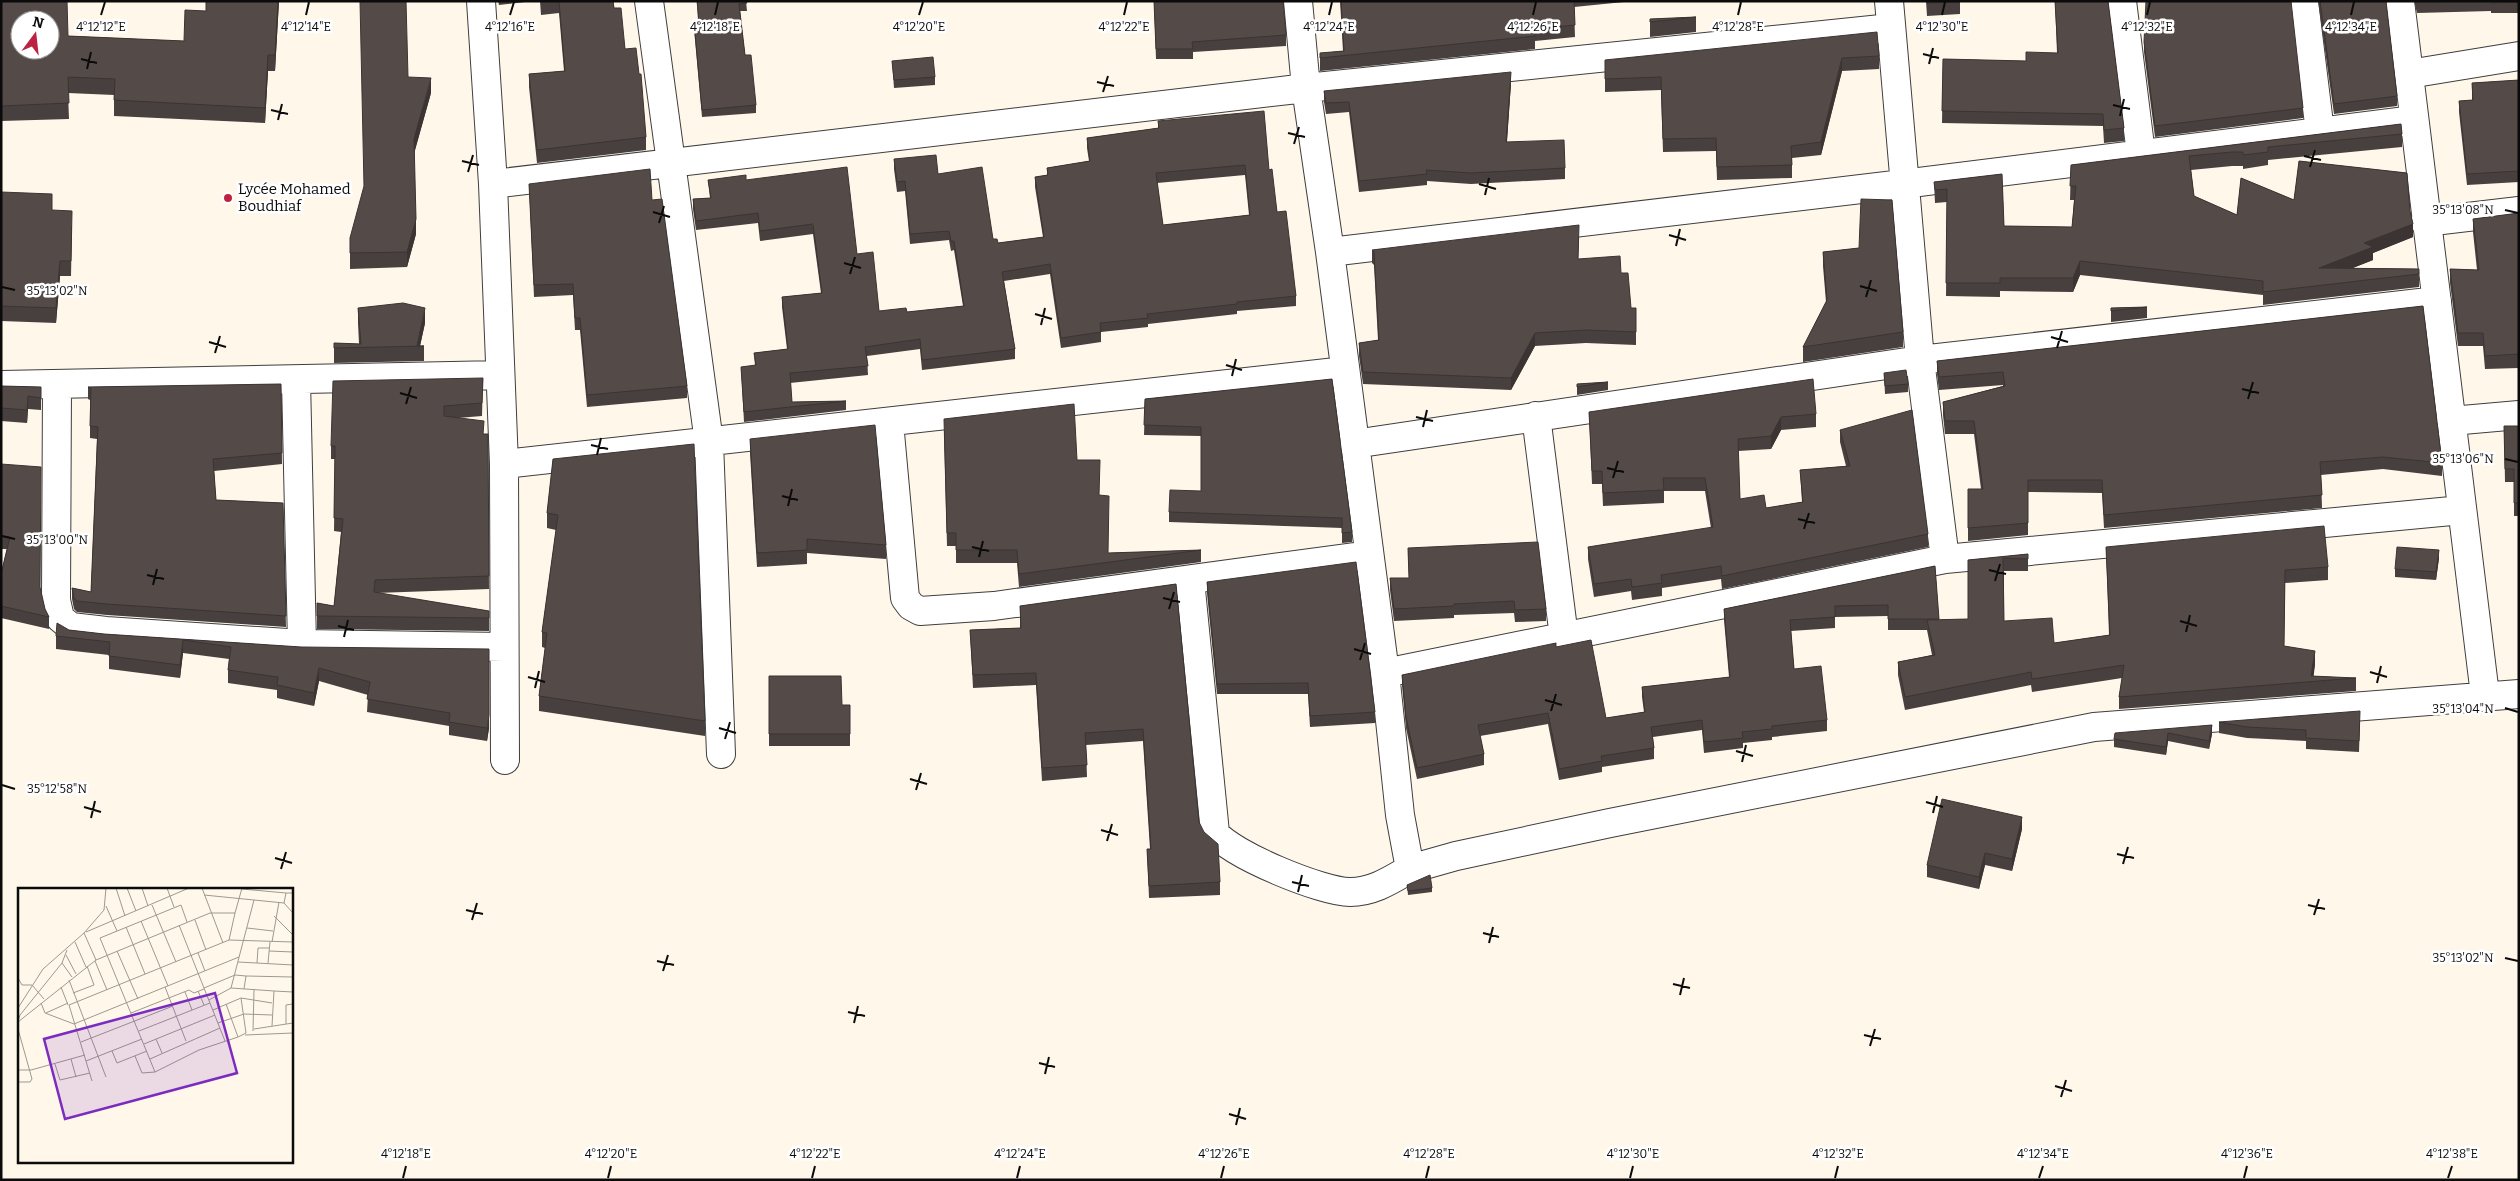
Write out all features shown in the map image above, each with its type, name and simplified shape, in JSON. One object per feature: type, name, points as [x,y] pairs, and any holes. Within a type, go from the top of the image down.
[{"type":"street","points":[[481,1],[494,184],[504,464],[505,760]]},
{"type":"street","points":[[649,1],[709,442],[721,754]]},
{"type":"street","points":[[1298,1],[1306,88],[1330,252],[1384,673],[1400,815],[1410,869]]},
{"type":"street","points":[[1889,1],[1920,360],[1944,559]]},
{"type":"street","points":[[2122,1],[2141,154]]},
{"type":"street","points":[[2304,1],[2320,132]]},
{"type":"street","points":[[2400,1],[2425,222],[2485,695]]},
{"type":"street","points":[[494,184],[1306,88],[1891,28]]},
{"type":"street","points":[[2409,74],[2519,56]]},
{"type":"street","points":[[1330,252],[1904,184],[2414,120]]},
{"type":"street","points":[[2425,222],[2519,211]]},
{"type":"street","points":[[1354,444],[1920,360],[2436,301]]},
{"type":"street","points":[[504,464],[1345,371]]},
{"type":"street","points":[[1,384],[56,385],[500,376]]},
{"type":"street","points":[[296,380],[302,644]]},
{"type":"street","points":[[56,385],[56,600],[60,618],[64,622],[79,629],[106,632],[302,644],[504,647]]},
{"type":"street","points":[[2451,421],[2519,415]]},
{"type":"street","points":[[1536,416],[1564,637]]},
{"type":"street","points":[[888,422],[905,598],[911,606],[920,611],[955,610],[1369,555]]},
{"type":"street","points":[[1384,673],[1944,559],[2462,510]]},
{"type":"street","points":[[1190,580],[1215,834],[1224,843],[1275,869],[1336,891],[1366,890],[1383,885],[1410,869],[1456,856],[1610,823],[2094,727],[2485,695],[2519,694]]},
{"type":"building","points":[[1,1],[67,1],[68,36],[184,41],[185,10],[206,11],[206,1],[278,1],[275,55],[268,55],[265,108],[114,100],[115,79],[68,77],[69,103],[1,106]]},
{"type":"building","points":[[360,1],[406,1],[408,77],[431,78],[414,139],[416,219],[407,252],[350,253],[350,238],[364,186]]},
{"type":"building","points":[[559,1],[613,1],[614,8],[621,8],[625,49],[636,48],[639,74],[641,74],[646,137],[537,150],[529,74],[565,71]]},
{"type":"building","points":[[697,1],[746,1],[747,3],[739,4],[745,55],[751,55],[756,105],[702,110],[694,21],[699,21]]},
{"type":"building","points":[[1154,1],[1283,1],[1286,35],[1192,42],[1193,49],[1156,49]]},
{"type":"building","points":[[1341,1],[1574,1],[1575,25],[1535,29],[1535,36],[1320,58],[1320,53],[1344,51]]},
{"type":"building","points":[[1927,1],[1960,1],[1960,2],[1927,3]]},
{"type":"building","points":[[2055,1],[2108,1],[2124,128],[2104,130],[2103,114],[1942,111],[1943,59],[2026,61],[2026,52],[2058,53]]},
{"type":"building","points":[[2146,1],[2291,1],[2303,108],[2155,126],[2144,42]]},
{"type":"building","points":[[2320,1],[2386,1],[2397,96],[2334,104]]},
{"type":"building","points":[[2417,1],[2467,1],[2417,2]]},
{"type":"building","points":[[2491,1],[2519,1],[2519,2],[2491,3]]},
{"type":"building","points":[[1696,17],[1650,22],[1650,19]]},
{"type":"building","points":[[1877,32],[1879,56],[1842,58],[1821,142],[1791,146],[1792,165],[1717,167],[1716,138],[1663,139],[1661,77],[1605,79],[1605,60]]},
{"type":"building","points":[[933,57],[935,77],[894,80],[892,61]]},
{"type":"building","points":[[1511,72],[1506,142],[1564,140],[1565,168],[1471,173],[1426,170],[1427,174],[1359,181],[1349,102],[1326,103],[1324,91]]},
{"type":"building","points":[[2519,80],[2519,171],[2467,174],[2459,101],[2473,100],[2472,83]]},
{"type":"building","points":[[1264,111],[1269,170],[1272,169],[1277,212],[1286,211],[1296,296],[1147,314],[1148,318],[1100,323],[1101,332],[1061,338],[1050,264],[1002,272],[1015,349],[922,360],[920,339],[865,347],[868,366],[790,373],[792,402],[846,401],[744,412],[741,367],[756,365],[754,353],[788,349],[782,297],[822,293],[813,224],[760,231],[758,213],[696,221],[693,199],[711,198],[708,180],[746,175],[746,180],[847,167],[857,254],[873,252],[879,311],[906,308],[907,312],[964,306],[954,241],[951,241],[949,231],[910,234],[905,181],[897,182],[894,159],[936,155],[938,174],[982,167],[993,239],[997,239],[998,243],[1044,237],[1035,177],[1048,175],[1047,168],[1090,161],[1087,138],[1159,128],[1158,121]],"holes":[[[1245,165],[1250,215],[1163,225],[1156,173]]]},
{"type":"building","points":[[2401,124],[2402,134],[2268,147],[2268,152],[2243,155],[2243,152],[2232,152],[2189,156],[2194,196],[2237,215],[2241,178],[2294,200],[2299,161],[2407,173],[2413,224],[2364,243],[2373,247],[2319,268],[2419,269],[2419,274],[2263,292],[2263,281],[2080,261],[2073,278],[2000,278],[2000,283],[1946,283],[1947,189],[1935,190],[1934,182],[2002,174],[2004,226],[2072,227],[2076,186],[2070,186],[2071,165]]},
{"type":"building","points":[[650,169],[652,200],[662,199],[687,386],[587,395],[580,318],[575,318],[573,284],[534,285],[529,184]]},
{"type":"building","points":[[1,192],[52,194],[52,210],[72,211],[71,261],[60,261],[56,308],[1,306]]},
{"type":"building","points":[[1861,199],[1892,200],[1903,332],[1803,347],[1827,300],[1823,252],[1859,248]]},
{"type":"building","points":[[2519,213],[2519,354],[2485,356],[2483,333],[2458,333],[2450,269],[2479,270],[2473,219]]},
{"type":"building","points":[[1579,225],[1578,259],[1620,256],[1621,273],[1628,273],[1631,308],[1636,308],[1636,332],[1586,330],[1535,333],[1511,378],[1363,372],[1359,343],[1379,340],[1374,252],[1372,250]]},
{"type":"building","points":[[403,303],[425,308],[417,346],[424,346],[334,348],[334,343],[361,344],[358,308]]},
{"type":"building","points":[[2423,306],[2442,463],[2383,457],[2320,462],[2322,495],[2104,515],[2102,480],[2028,480],[2028,523],[1968,528],[1968,489],[1983,489],[1974,421],[1945,421],[1943,402],[2005,386],[2003,372],[1939,377],[1937,361]]},
{"type":"building","points":[[2147,307],[2111,311],[2111,308]]},
{"type":"building","points":[[1906,370],[1908,384],[1885,386],[1884,373]]},
{"type":"building","points":[[483,378],[482,403],[444,406],[444,416],[484,421],[483,434],[488,434],[489,576],[375,580],[374,592],[489,611],[489,618],[317,616],[317,603],[334,606],[343,519],[334,518],[335,446],[331,446],[333,381]]},
{"type":"building","points":[[1332,379],[1352,532],[1342,533],[1342,518],[1169,512],[1170,490],[1201,491],[1201,427],[1144,425],[1145,399]]},
{"type":"building","points":[[1813,379],[1816,414],[1781,417],[1771,436],[1738,439],[1740,499],[1764,495],[1766,508],[1803,502],[1800,470],[1850,466],[1840,430],[1912,410],[1928,534],[1722,576],[1721,566],[1661,575],[1662,583],[1632,587],[1631,579],[1594,584],[1588,547],[1713,527],[1705,478],[1663,478],[1664,490],[1603,493],[1602,471],[1592,471],[1589,412]]},
{"type":"building","points":[[1608,382],[1577,387],[1577,384]]},
{"type":"building","points":[[281,384],[282,453],[213,459],[216,500],[283,503],[286,616],[77,601],[74,598],[72,588],[91,592],[98,427],[90,426],[91,388],[88,387]]},
{"type":"building","points":[[1,386],[41,387],[41,398],[28,396],[27,410],[1,408]]},
{"type":"building","points":[[1074,404],[1077,460],[1100,460],[1099,495],[1109,496],[1108,553],[1201,550],[1019,574],[1017,550],[956,550],[956,533],[947,533],[944,419]]},
{"type":"building","points":[[875,425],[886,545],[807,539],[807,550],[757,553],[750,439]]},
{"type":"building","points":[[2504,426],[2519,426],[2519,503],[2514,503],[2514,469],[2505,469]]},
{"type":"building","points":[[694,444],[705,721],[539,696],[547,633],[542,632],[558,515],[547,513],[553,459]]},
{"type":"building","points":[[1,464],[41,467],[40,587],[45,609],[49,617],[1,606],[1,574],[10,537],[1,536]]},
{"type":"building","points":[[2324,526],[2328,567],[2285,570],[2284,646],[2315,651],[2311,676],[2356,678],[2119,697],[2124,665],[2032,679],[2031,672],[1905,697],[1898,662],[1935,655],[1927,620],[1968,619],[1968,560],[2028,554],[2028,559],[2003,558],[2004,621],[2052,618],[2054,643],[2110,635],[2106,547]]},
{"type":"building","points":[[1538,542],[1546,609],[1515,610],[1514,601],[1394,609],[1390,578],[1409,578],[1408,548]]},
{"type":"building","points":[[2397,547],[2439,550],[2436,572],[2395,569]]},
{"type":"building","points":[[1356,562],[1375,712],[1310,716],[1308,683],[1217,684],[1207,582]]},
{"type":"building","points":[[1935,566],[1939,619],[1888,619],[1888,605],[1835,606],[1835,617],[1790,620],[1794,669],[1821,666],[1827,720],[1772,726],[1772,729],[1742,732],[1743,738],[1704,742],[1702,720],[1651,727],[1654,748],[1601,756],[1602,761],[1559,769],[1548,713],[1478,725],[1484,754],[1417,768],[1406,717],[1402,675],[1556,643],[1556,647],[1591,640],[1606,718],[1645,712],[1642,687],[1730,677],[1724,609]]},
{"type":"building","points":[[1176,584],[1199,822],[1204,832],[1218,844],[1220,882],[1149,886],[1147,849],[1151,849],[1143,729],[1085,733],[1087,765],[1042,768],[1036,673],[973,675],[970,630],[1021,628],[1020,606]]},
{"type":"building","points":[[57,623],[69,630],[104,634],[301,647],[489,649],[489,715],[487,728],[449,722],[450,713],[367,699],[370,682],[319,668],[314,693],[277,685],[278,677],[228,670],[231,647],[183,640],[180,665],[109,656],[110,642],[56,636]]},
{"type":"building","points":[[769,676],[841,676],[842,705],[850,705],[850,734],[769,734]]},
{"type":"building","points":[[2360,711],[2359,741],[2306,738],[2306,730],[2247,727],[2219,722]]},
{"type":"building","points":[[2212,725],[2209,741],[2168,733],[2166,747],[2114,739],[2115,733]]},
{"type":"building","points":[[1942,799],[2022,817],[2012,859],[1985,853],[1979,877],[1927,865]]},
{"type":"building","points":[[1430,875],[1432,888],[1408,891],[1407,885]]},
{"type":"place","name":"Lycée Mohamed Boudhiaf","points":[[228,198]]}]
